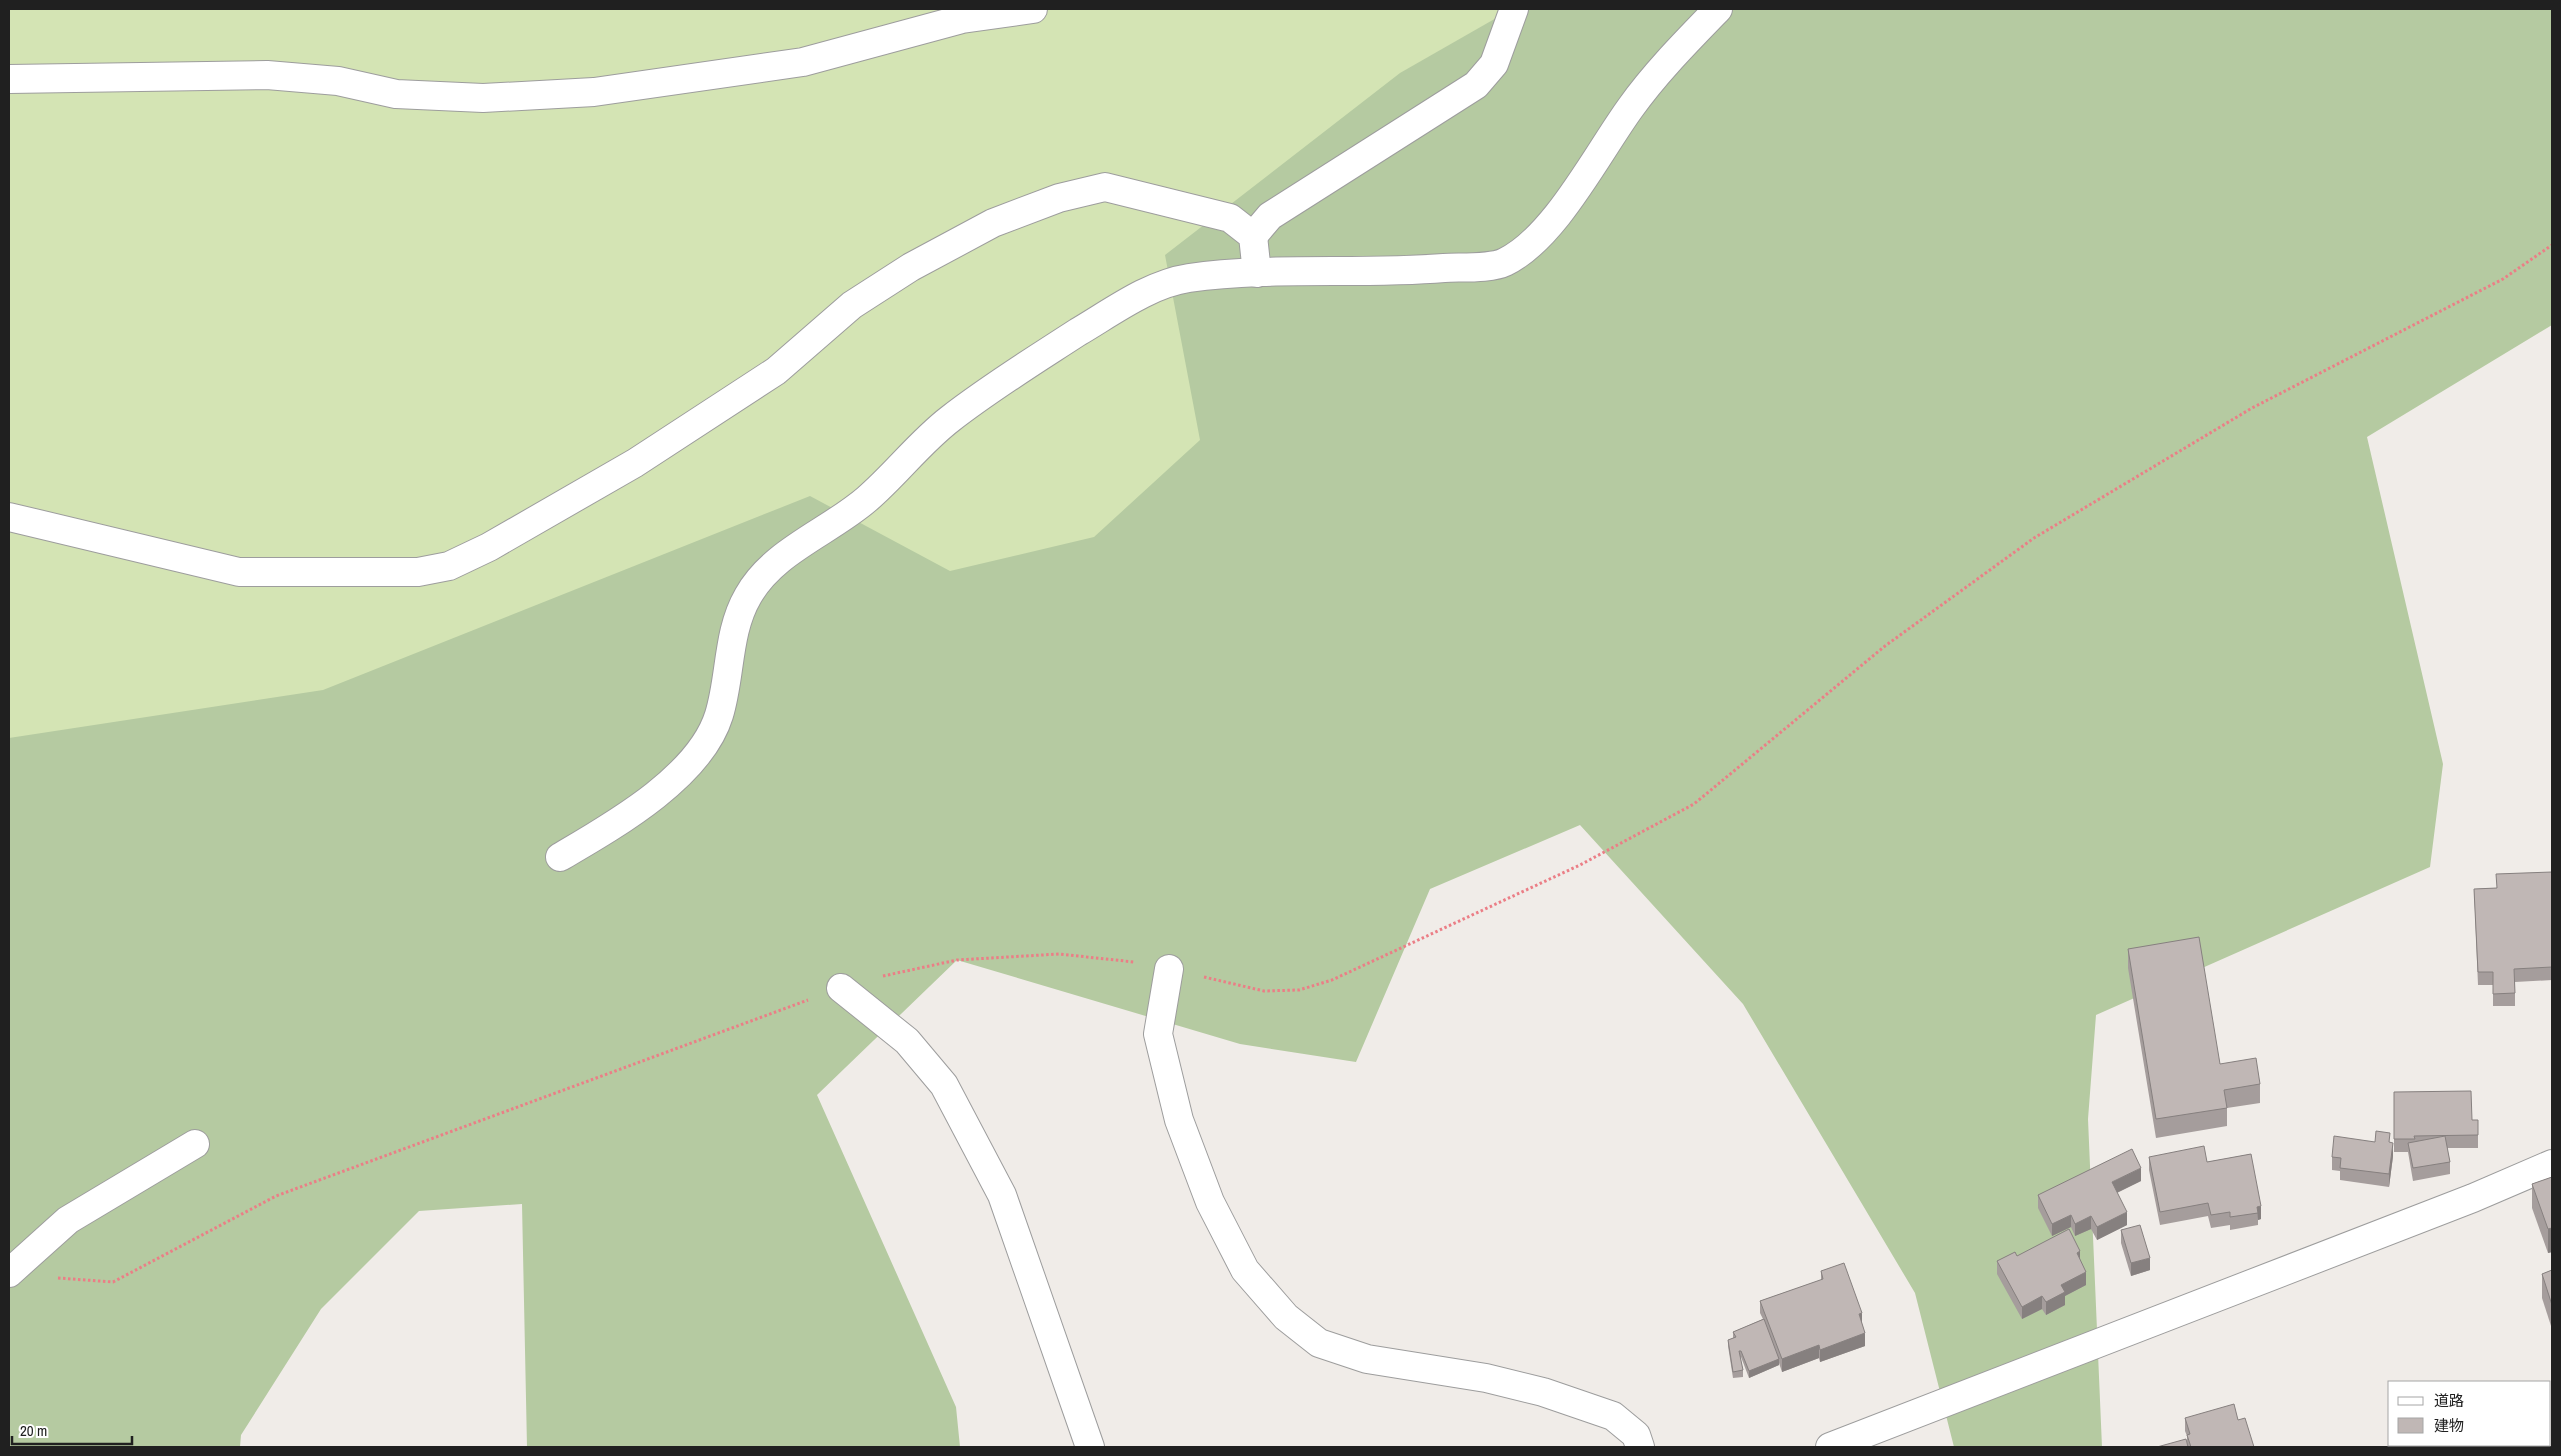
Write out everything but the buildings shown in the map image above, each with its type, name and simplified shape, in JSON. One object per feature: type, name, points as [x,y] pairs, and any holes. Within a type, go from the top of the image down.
[{"type":"street","points":[[9,79],[267,75],[338,81],[396,94],[482,98],[594,92],[803,62],[962,19],[1032,9]]},
{"type":"street","points":[[1253,236],[1270,216],[1476,85],[1494,64],[1514,9]]},
{"type":"street","points":[[560,857],[624,820],[678,776],[701,749],[718,720],[727,681],[735,625],[748,595],[768,569],[795,548],[842,519],[870,496],[947,421],[1019,370],[1110,313],[1155,289],[1185,278],[1257,273],[1397,272],[1502,264],[1524,249],[1545,229],[1632,106],[1666,63],[1718,9]]},
{"type":"street","points":[[9,517],[238,572],[418,572],[449,566],[489,547],[635,463],[776,371],[852,305],[911,267],[993,223],[1059,198],[1105,186],[1230,218],[1253,236],[1257,273]]},
{"type":"street","points":[[1169,969],[1158,1034],[1179,1120],[1210,1202],[1245,1270],[1286,1317],[1320,1343],[1367,1359],[1486,1378],[1543,1392],[1613,1416],[1636,1434],[1640,1447]]},
{"type":"street","points":[[841,988],[908,1041],[944,1085],[1002,1195],[1090,1447]]},
{"type":"street","points":[[9,1273],[68,1220],[196,1144]]},
{"type":"street","points":[[1830,1447],[2473,1198],[2552,1164]]},
{"type":"path","points":[[56,1277],[113,1282],[276,1196],[865,979],[966,959],[1060,954],[1123,959],[1264,991],[1299,990],[1332,980],[1580,866],[1694,804],[1885,646],[2034,538],[2252,408],[2503,280],[2552,245]]},
{"type":"green space","points":[[9,9],[2206,9],[1787,340],[9,922]]},
{"type":"green space","points":[[1512,9],[2552,9],[2552,325],[2367,437],[2443,764],[2430,867],[2096,1015],[2088,1119],[2102,1447],[1954,1447],[1915,1293],[1743,1004],[1580,825],[1430,889],[1356,1062],[1240,1044],[957,960],[817,1095],[956,1407],[960,1447],[527,1447],[522,1204],[419,1211],[321,1309],[241,1435],[240,1447],[9,1447],[9,738],[323,690],[810,496],[950,571],[1094,537],[1200,440],[1165,255],[1400,73]]}]
